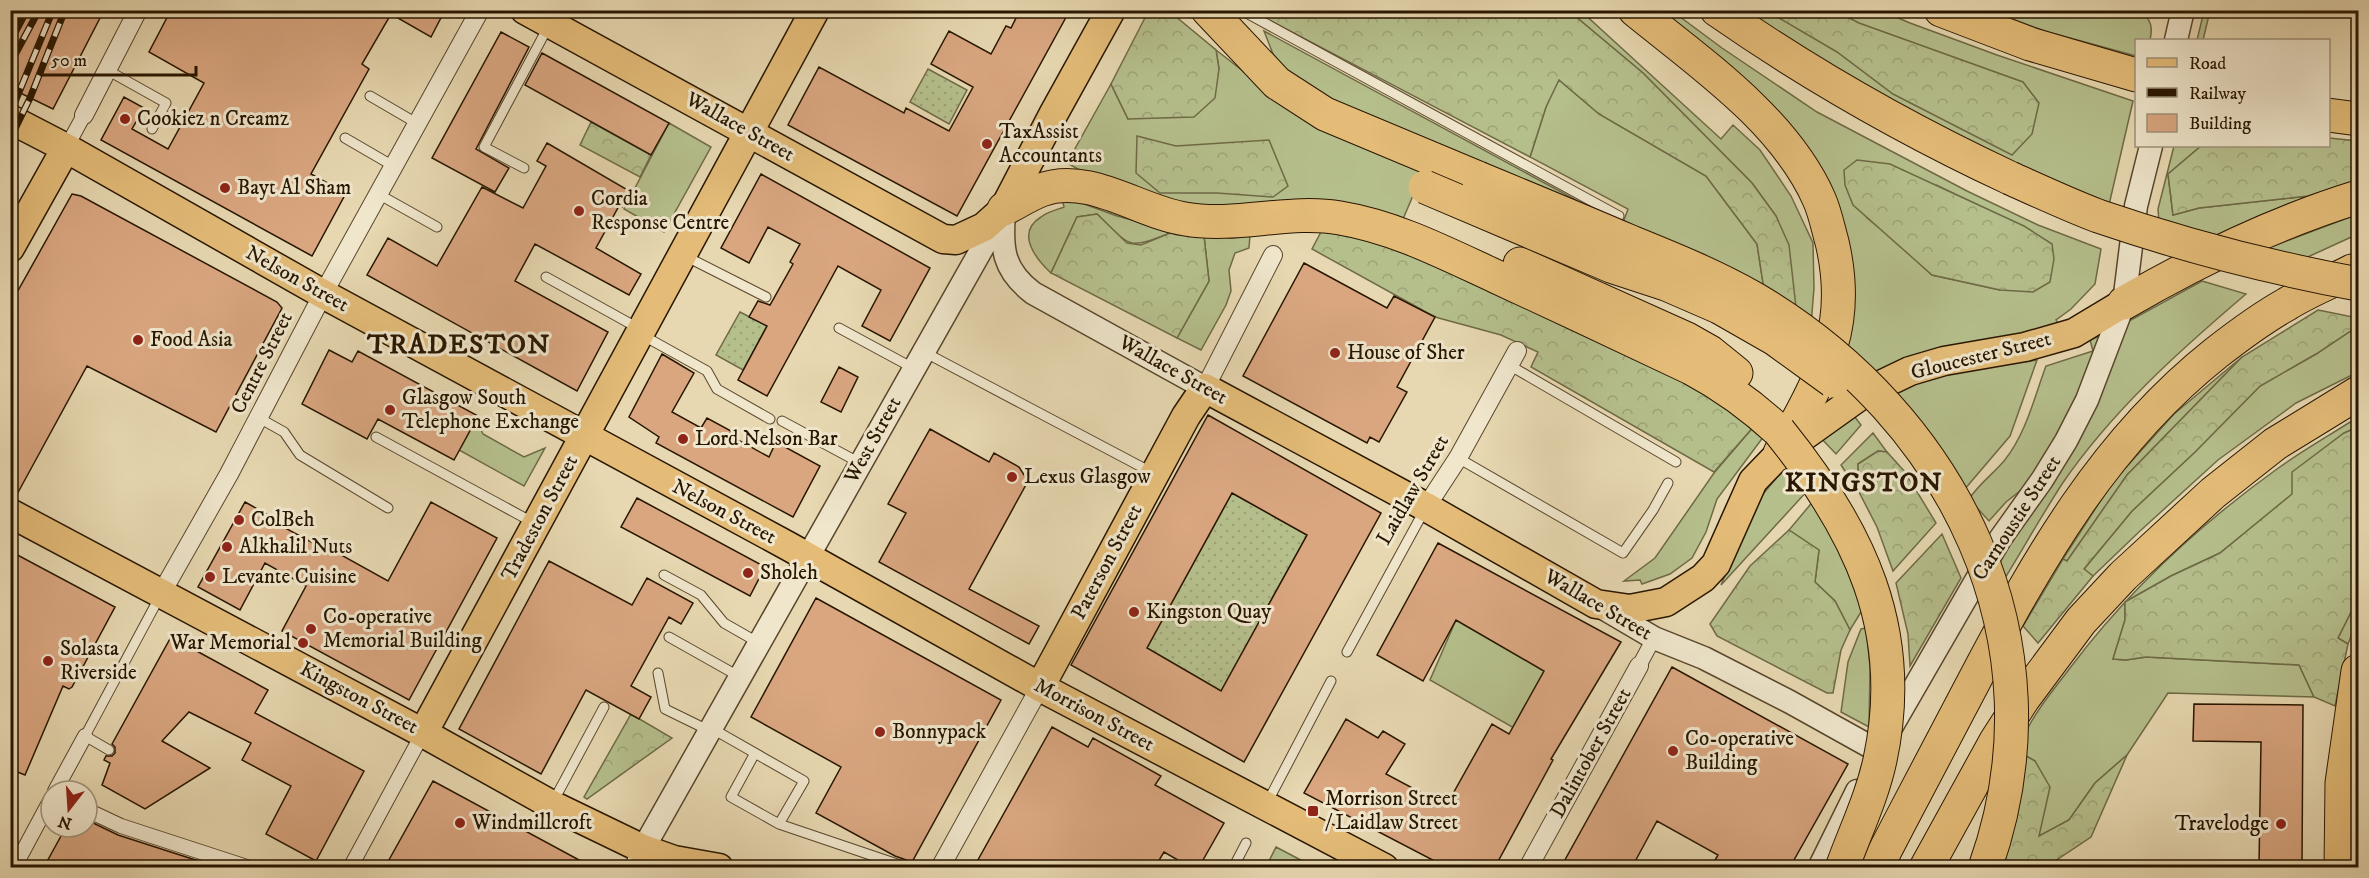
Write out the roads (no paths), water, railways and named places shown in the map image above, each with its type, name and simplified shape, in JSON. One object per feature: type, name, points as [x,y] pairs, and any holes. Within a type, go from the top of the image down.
[{"type":"highway","points":[[1208,10],[1277,83],[1305,103],[1325,114],[1707,274],[1754,299],[1811,336],[1898,417],[1952,495],[1978,547],[1996,600],[2006,646],[2010,685],[2011,761],[2002,814],[1985,867]]},
{"type":"highway","points":[[1635,10],[1742,99],[1766,124],[1807,176],[1819,199],[1827,222],[1836,258],[1838,278],[1838,305],[1832,344],[1815,388],[1780,442]]},
{"type":"highway","points":[[1717,10],[1785,57],[1851,97],[1921,135],[2010,178],[2097,215],[2182,242],[2267,265],[2358,284]]},
{"type":"highway","points":[[1941,10],[2061,54],[2135,75]]},
{"type":"highway","points":[[2330,116],[2358,119]]},
{"type":"highway","points":[[1004,209],[1042,190],[1073,186],[1112,195],[1164,215],[1203,222],[1281,217],[1338,217],[1398,234],[1477,268],[1691,368],[1720,384],[1762,415],[1780,442],[1812,472],[1842,521],[1881,615],[1885,638],[1888,690],[1880,760],[1872,790],[1843,864]]},
{"type":"highway","points":[[1425,187],[1611,266],[1666,284],[1719,307],[1775,339],[1918,443]]},
{"type":"highway","points":[[2124,303],[2174,274],[2302,216],[2358,198]]},
{"type":"highway","points":[[1411,217],[1599,298],[1687,339],[1726,365],[1759,396],[1780,442]]},
{"type":"highway","points":[[1843,864],[1917,789],[2020,595],[2082,496],[2110,458],[2159,404],[2215,353],[2251,326],[2289,302],[2358,268]]},
{"type":"highway","points":[[1926,867],[1973,780],[2023,699],[2081,621],[2123,576],[2213,493],[2275,444],[2358,393]]},
{"type":"highway","points":[[2341,867],[2342,783],[2358,671]]},
{"type":"main road","name":"Tradeston Street","points":[[423,733],[815,10]]},
{"type":"main road","name":"West Street","points":[[1004,209],[1111,10]]},
{"type":"main road","name":"Wallace Street","points":[[538,17],[943,239],[956,240],[984,227],[1004,209]]},
{"type":"main road","name":"Nelson Street","points":[[10,119],[66,148],[323,294],[807,557]]},
{"type":"main road","points":[[10,248],[66,148]]},
{"type":"main road","name":"Gloucester Street","points":[[1780,442],[1864,393],[1910,371],[1944,361],[2025,347],[2074,333],[2124,303]]},
{"type":"main road","name":"Wallace Street","points":[[1205,388],[1426,507],[1596,604]]},
{"type":"main road","name":"Paterson Street","points":[[1040,687],[1186,416],[1205,388]]},
{"type":"main road","points":[[1596,604],[1630,609],[1654,605],[1666,602],[1703,578],[1716,564],[1753,481],[1780,442]]},
{"type":"main road","name":"Kingston Street","points":[[10,513],[423,733],[552,804],[638,858],[674,860],[719,867]]},
{"type":"main road","name":"Morrison Street","points":[[807,557],[1040,687],[1384,867]]},
{"type":"street","points":[[66,148],[138,10]]},
{"type":"street","name":"Centre Street","points":[[162,592],[480,10]]},
{"type":"street","points":[[2176,39],[2183,10]]},
{"type":"street","name":"Carnoustie Street","points":[[1843,864],[1878,751],[2000,539],[2066,441],[2087,400],[2124,303],[2136,206],[2151,147]]},
{"type":"street","name":"West Street","points":[[638,858],[1004,209]]},
{"type":"street","name":"Wallace Street","points":[[1004,209],[1003,254],[1011,273],[1022,285],[1205,388]]},
{"type":"street","name":"Paterson Street","points":[[1205,388],[1273,255]]},
{"type":"street","name":"Laidlaw Street","points":[[1426,507],[1458,458],[1513,358]]},
{"type":"street","name":"Wallace Street","points":[[1596,604],[1654,638],[1704,658],[1878,751]]},
{"type":"street","name":"Dalintober Street","points":[[1528,867],[1654,638]]},
{"type":"street","name":"Paterson Street","points":[[940,867],[1040,687]]},
{"type":"street","name":"Tradeston Street","points":[[350,867],[423,733]]},
{"type":"street","name":"Centre Street","points":[[62,779],[85,736]]},
{"type":"street","points":[[99,815],[122,826],[250,867]]},
{"type":"street","points":[[14,867],[39,821]]},
{"type":"lane","points":[[1240,10],[1619,216]]},
{"type":"lane","points":[[524,168],[484,147],[538,17]]},
{"type":"lane","points":[[107,70],[166,103],[152,129]]},
{"type":"lane","points":[[370,96],[418,124]]},
{"type":"lane","points":[[345,138],[395,166]]},
{"type":"lane","points":[[380,195],[437,227]]},
{"type":"lane","points":[[683,255],[766,297]]},
{"type":"lane","points":[[546,278],[707,371],[717,389],[770,418]]},
{"type":"lane","points":[[839,328],[918,360],[1155,474]]},
{"type":"lane","points":[[1513,358],[1676,462]]},
{"type":"lane","points":[[259,418],[284,432],[300,455],[388,508]]},
{"type":"lane","points":[[782,421],[860,463]]},
{"type":"lane","points":[[376,437],[536,524]]},
{"type":"lane","points":[[1458,458],[1623,552],[1653,510],[1668,483]]},
{"type":"lane","name":"Laidlaw Street","points":[[1347,652],[1426,507]]},
{"type":"lane","points":[[664,575],[701,596],[724,623],[759,643]]},
{"type":"lane","name":"Centre Street","points":[[85,736],[162,592]]},
{"type":"lane","points":[[669,638],[740,677]]},
{"type":"lane","points":[[658,673],[665,709],[755,753],[804,781],[779,824]]},
{"type":"lane","points":[[1266,805],[1331,681]]},
{"type":"lane","points":[[552,804],[604,707]]},
{"type":"lane","points":[[85,736],[109,750]]},
{"type":"lane","points":[[755,753],[731,796],[779,824],[909,867]]},
{"type":"lane","points":[[1233,867],[1246,843]]},
{"type":"railway","points":[[10,42],[27,10]]},
{"type":"railway","points":[[10,64],[39,10]]},
{"type":"railway","points":[[10,114],[53,10]]},
{"type":"railway","points":[[10,139],[30,98],[65,10]]},
{"type":"place","name":"Cookiez n Creamz","points":[[125,119]]},
{"type":"place","name":"TaxAssist Accountants","points":[[987,144]]},
{"type":"place","name":"Bayt Al Sham","points":[[225,188]]},
{"type":"place","name":"Cordia Response Centre","points":[[579,211]]},
{"type":"place","name":"Food Asia","points":[[138,340]]},
{"type":"place","name":"House of Sher","points":[[1335,353]]},
{"type":"place","name":"Glasgow South Telephone Exchange","points":[[390,410]]},
{"type":"place","name":"Lord Nelson Bar","points":[[683,439]]},
{"type":"place","name":"Lexus Glasgow","points":[[1012,477]]},
{"type":"place","name":"ColBeh","points":[[239,520]]},
{"type":"place","name":"Alkhalil Nuts","points":[[227,547]]},
{"type":"place","name":"Sholeh","points":[[748,573]]},
{"type":"place","name":"Levante Cuisine","points":[[210,577]]},
{"type":"place","name":"Kingston Quay","points":[[1134,612]]},
{"type":"place","name":"Co-operative Memorial Building","points":[[311,629]]},
{"type":"place","name":"War Memorial","points":[[303,643]]},
{"type":"place","name":"Solasta Riverside","points":[[48,661]]},
{"type":"place","name":"Bonnypack","points":[[880,732]]},
{"type":"place","name":"Co-operative Building","points":[[1673,751]]},
{"type":"place","name":"Morrison Street / Laidlaw Street","points":[[1313,811]]},
{"type":"place","name":"Windmillcroft","points":[[460,823]]},
{"type":"place","name":"Travelodge","points":[[2281,824]]},
{"type":"district","name":"TRADESTON","points":[[459,345]]},
{"type":"district","name":"KINGSTON","points":[[1864,483]]}]
